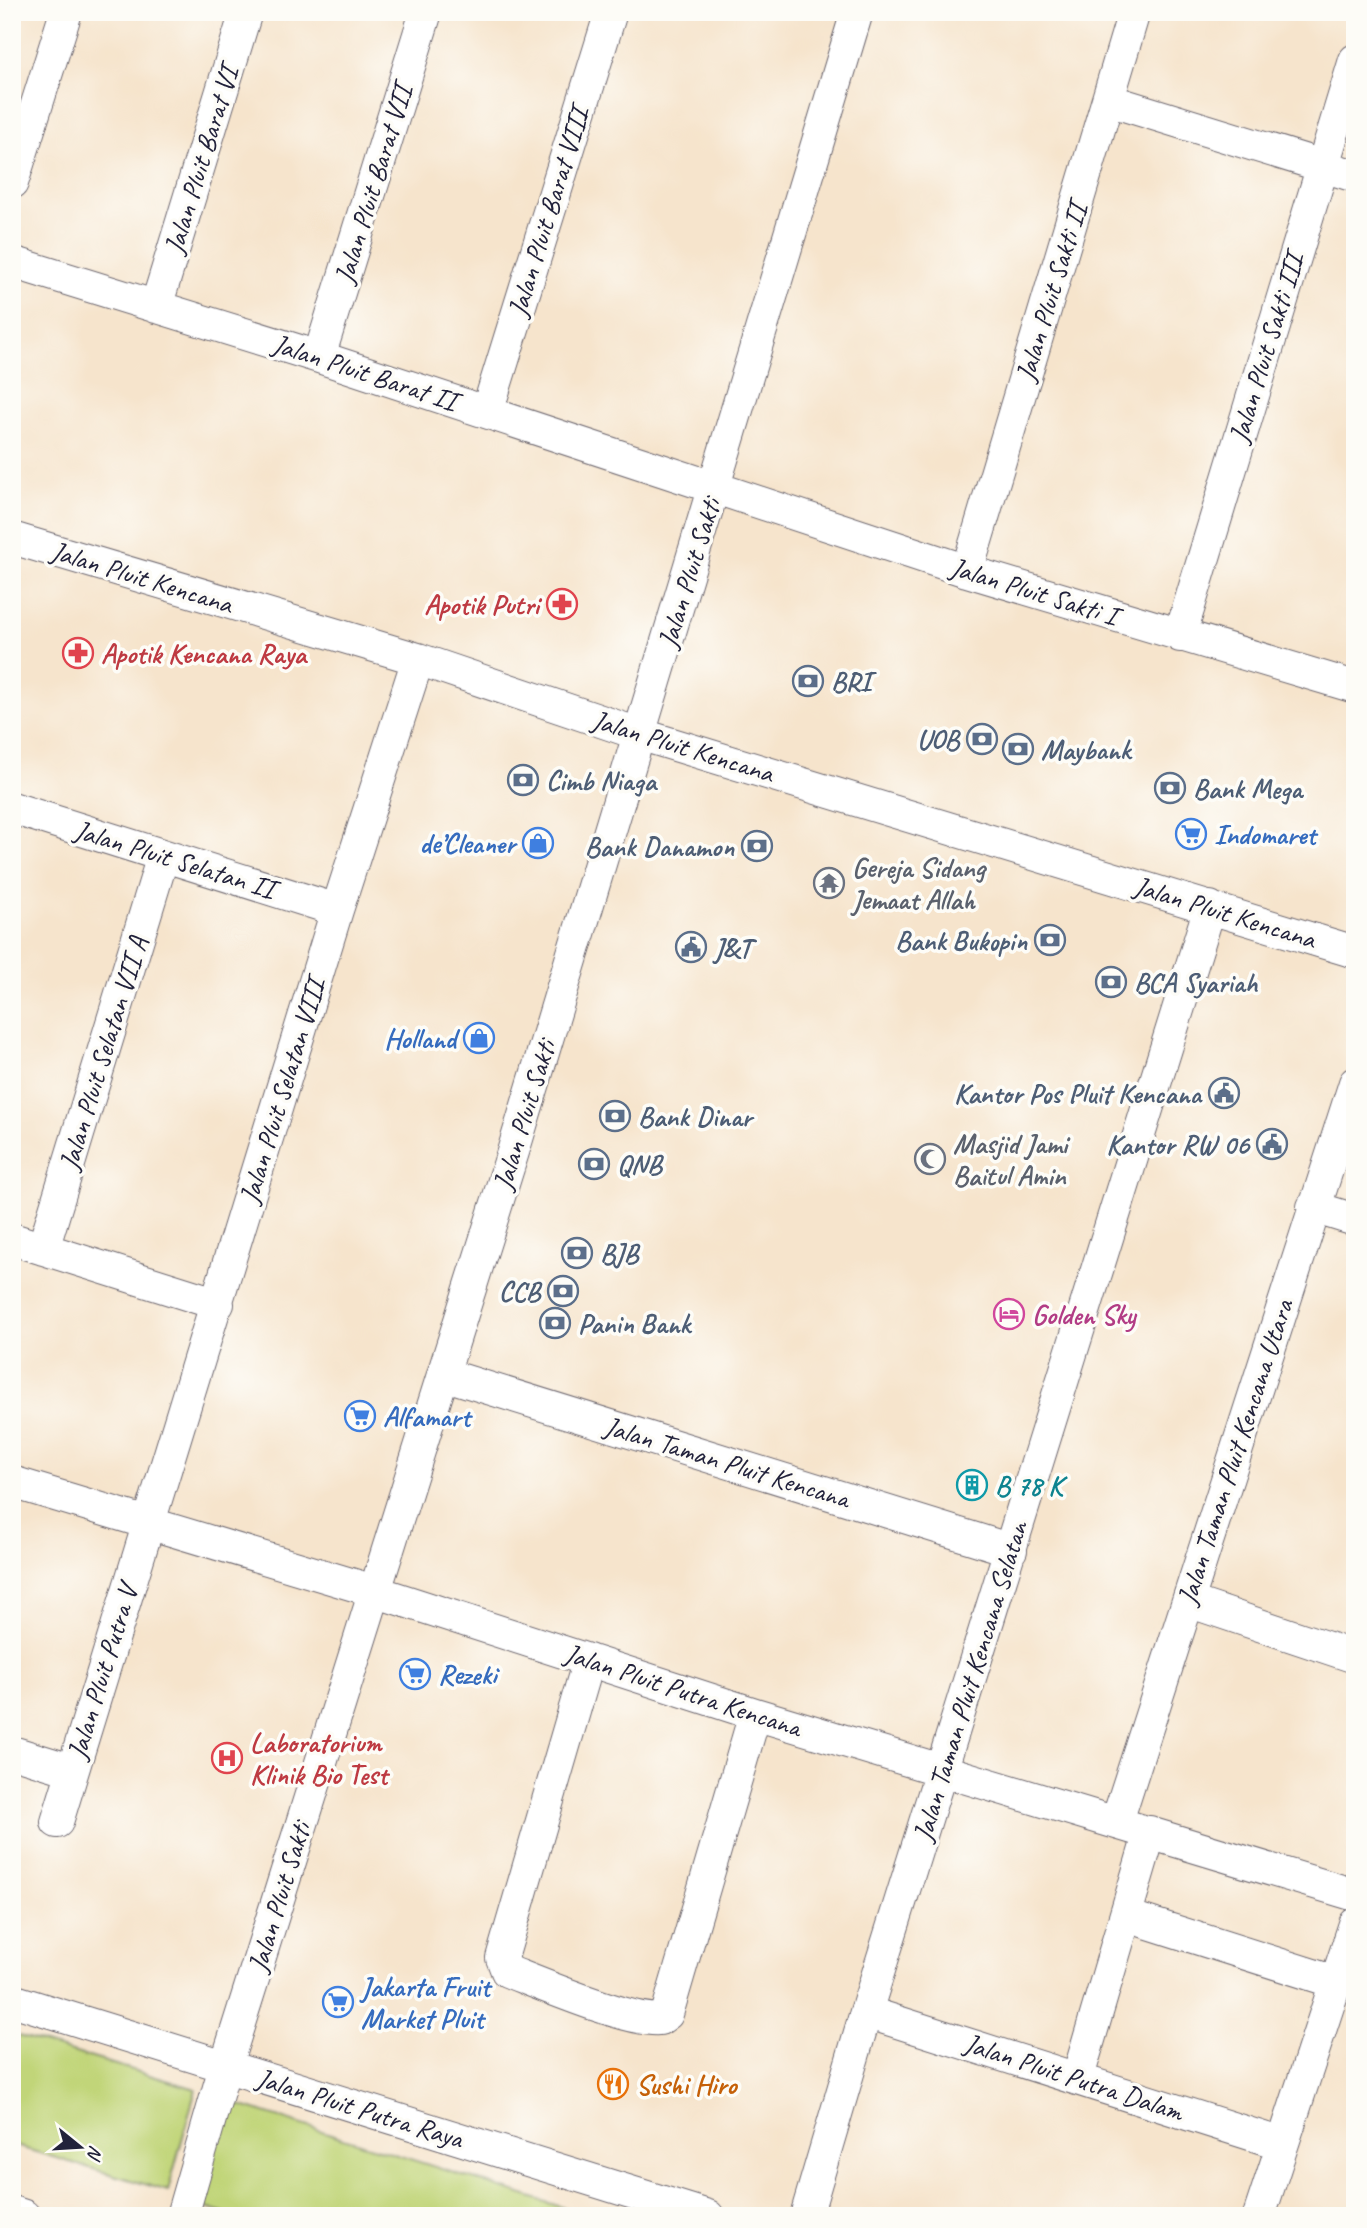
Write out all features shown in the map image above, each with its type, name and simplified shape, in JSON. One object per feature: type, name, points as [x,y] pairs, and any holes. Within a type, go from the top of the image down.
[{"type":"street","points":[[12,183],[66,12]]},
{"type":"street","name":"Jalan Pluit Barat VI","points":[[156,307],[246,12]]},
{"type":"street","name":"Jalan Pluit Barat VII","points":[[319,357],[426,12]]},
{"type":"street","name":"Jalan Pluit Barat VIII","points":[[487,412],[611,12]]},
{"type":"street","name":"Jalan Pluit Sakti","points":[[184,2209],[226,2066],[557,1009],[857,12]]},
{"type":"street","name":"Jalan Pluit Sakti II","points":[[967,571],[1134,12]]},
{"type":"street","name":"Jalan Pluit Sakti III","points":[[1180,636],[1355,60]]},
{"type":"street","points":[[1108,100],[1355,176]]},
{"type":"street","name":"Jalan Pluit Barat II","points":[[12,262],[319,357],[716,486]]},
{"type":"street","name":"Jalan Pluit Sakti I","points":[[716,486],[967,571],[1355,687]]},
{"type":"street","name":"Jalan Pluit Kencana","points":[[12,538],[418,659],[639,734],[1355,952]]},
{"type":"street","name":"Jalan Pluit Selatan VIII","points":[[148,1524],[218,1304],[337,910],[418,659]]},
{"type":"street","name":"Jalan Pluit Selatan II","points":[[12,808],[337,910]]},
{"type":"street","name":"Jalan Pluit Selatan VII A","points":[[43,1250],[163,856]]},
{"type":"street","name":"Jalan Taman Pluit Kencana Selatan","points":[[806,2216],[866,2012],[1210,907]]},
{"type":"street","name":"Jalan Taman Pluit Kencana Utara","points":[[1117,1821],[1355,1083]]},
{"type":"street","points":[[1313,1207],[1355,1220]]},
{"type":"street","points":[[12,1239],[218,1304]]},
{"type":"street","name":"Jalan Taman Pluit Kencana","points":[[443,1374],[1011,1550]]},
{"type":"street","name":"Jalan Pluit Putra Kencana","points":[[12,1482],[374,1591],[755,1714],[1117,1821],[1355,1895]]},
{"type":"street","name":"Jalan Pluit Putra V","points":[[57,1822],[148,1524]]},
{"type":"street","points":[[1188,1601],[1355,1657]]},
{"type":"street","points":[[589,1660],[502,1963],[507,1971],[608,2007],[654,2020],[667,2014],[755,1714]]},
{"type":"street","points":[[12,1752],[71,1770]]},
{"type":"street","points":[[1078,2077],[1150,1832]]},
{"type":"street","points":[[1127,1916],[1335,1982]]},
{"type":"street","points":[[1259,2216],[1355,1924]]},
{"type":"street","name":"Jalan Pluit Putra Raya","points":[[12,2000],[708,2216]]},
{"type":"street","name":"Jalan Pluit Putra Dalam","points":[[866,2012],[1078,2077],[1282,2144]]},
{"type":"street","points":[[12,2212],[24,2216]]},
{"type":"green space","points":[[12,2034],[196,2089],[168,2191],[12,2145]]},
{"type":"green space","points":[[227,2101],[590,2216],[232,2216],[194,2204]]},
{"type":"place","name":"Apotik Putri","points":[[562,604]]},
{"type":"place","name":"Apotik Kencana Raya","points":[[78,653]]},
{"type":"place","name":"BRI","points":[[808,681]]},
{"type":"place","name":"UOB","points":[[982,739]]},
{"type":"place","name":"Maybank","points":[[1018,749]]},
{"type":"place","name":"Cimb Niaga","points":[[523,780]]},
{"type":"place","name":"Bank Mega","points":[[1170,788]]},
{"type":"place","name":"Indomaret","points":[[1191,834]]},
{"type":"place","name":"de’Cleaner","points":[[538,843]]},
{"type":"place","name":"Bank Danamon","points":[[757,846]]},
{"type":"place","name":"Gereja Sidang Jemaat Allah","points":[[829,883]]},
{"type":"place","name":"Bank Bukopin","points":[[1050,940]]},
{"type":"place","name":"J&T","points":[[691,947]]},
{"type":"place","name":"BCA Syariah","points":[[1111,982]]},
{"type":"place","name":"Holland","points":[[479,1038]]},
{"type":"place","name":"Kantor Pos Pluit Kencana","points":[[1224,1093]]},
{"type":"place","name":"Bank Dinar","points":[[615,1116]]},
{"type":"place","name":"Kantor RW 06","points":[[1272,1144]]},
{"type":"place","name":"Masjid Jami Baitul Amin","points":[[930,1159]]},
{"type":"place","name":"QNB","points":[[594,1164]]},
{"type":"place","name":"BJB","points":[[577,1253]]},
{"type":"place","name":"CCB","points":[[563,1291]]},
{"type":"place","name":"Golden Sky","points":[[1009,1314]]},
{"type":"place","name":"Panin Bank","points":[[555,1323]]},
{"type":"place","name":"Alfamart","points":[[360,1416]]},
{"type":"place","name":"B 78 K","points":[[972,1485]]},
{"type":"place","name":"Rezeki","points":[[415,1674]]},
{"type":"place","name":"Laboratorium Klinik Bio Test","points":[[227,1758]]},
{"type":"place","name":"Jakarta Fruit Market Pluit","points":[[338,2002]]},
{"type":"place","name":"Sushi Hiro","points":[[613,2084]]}]
